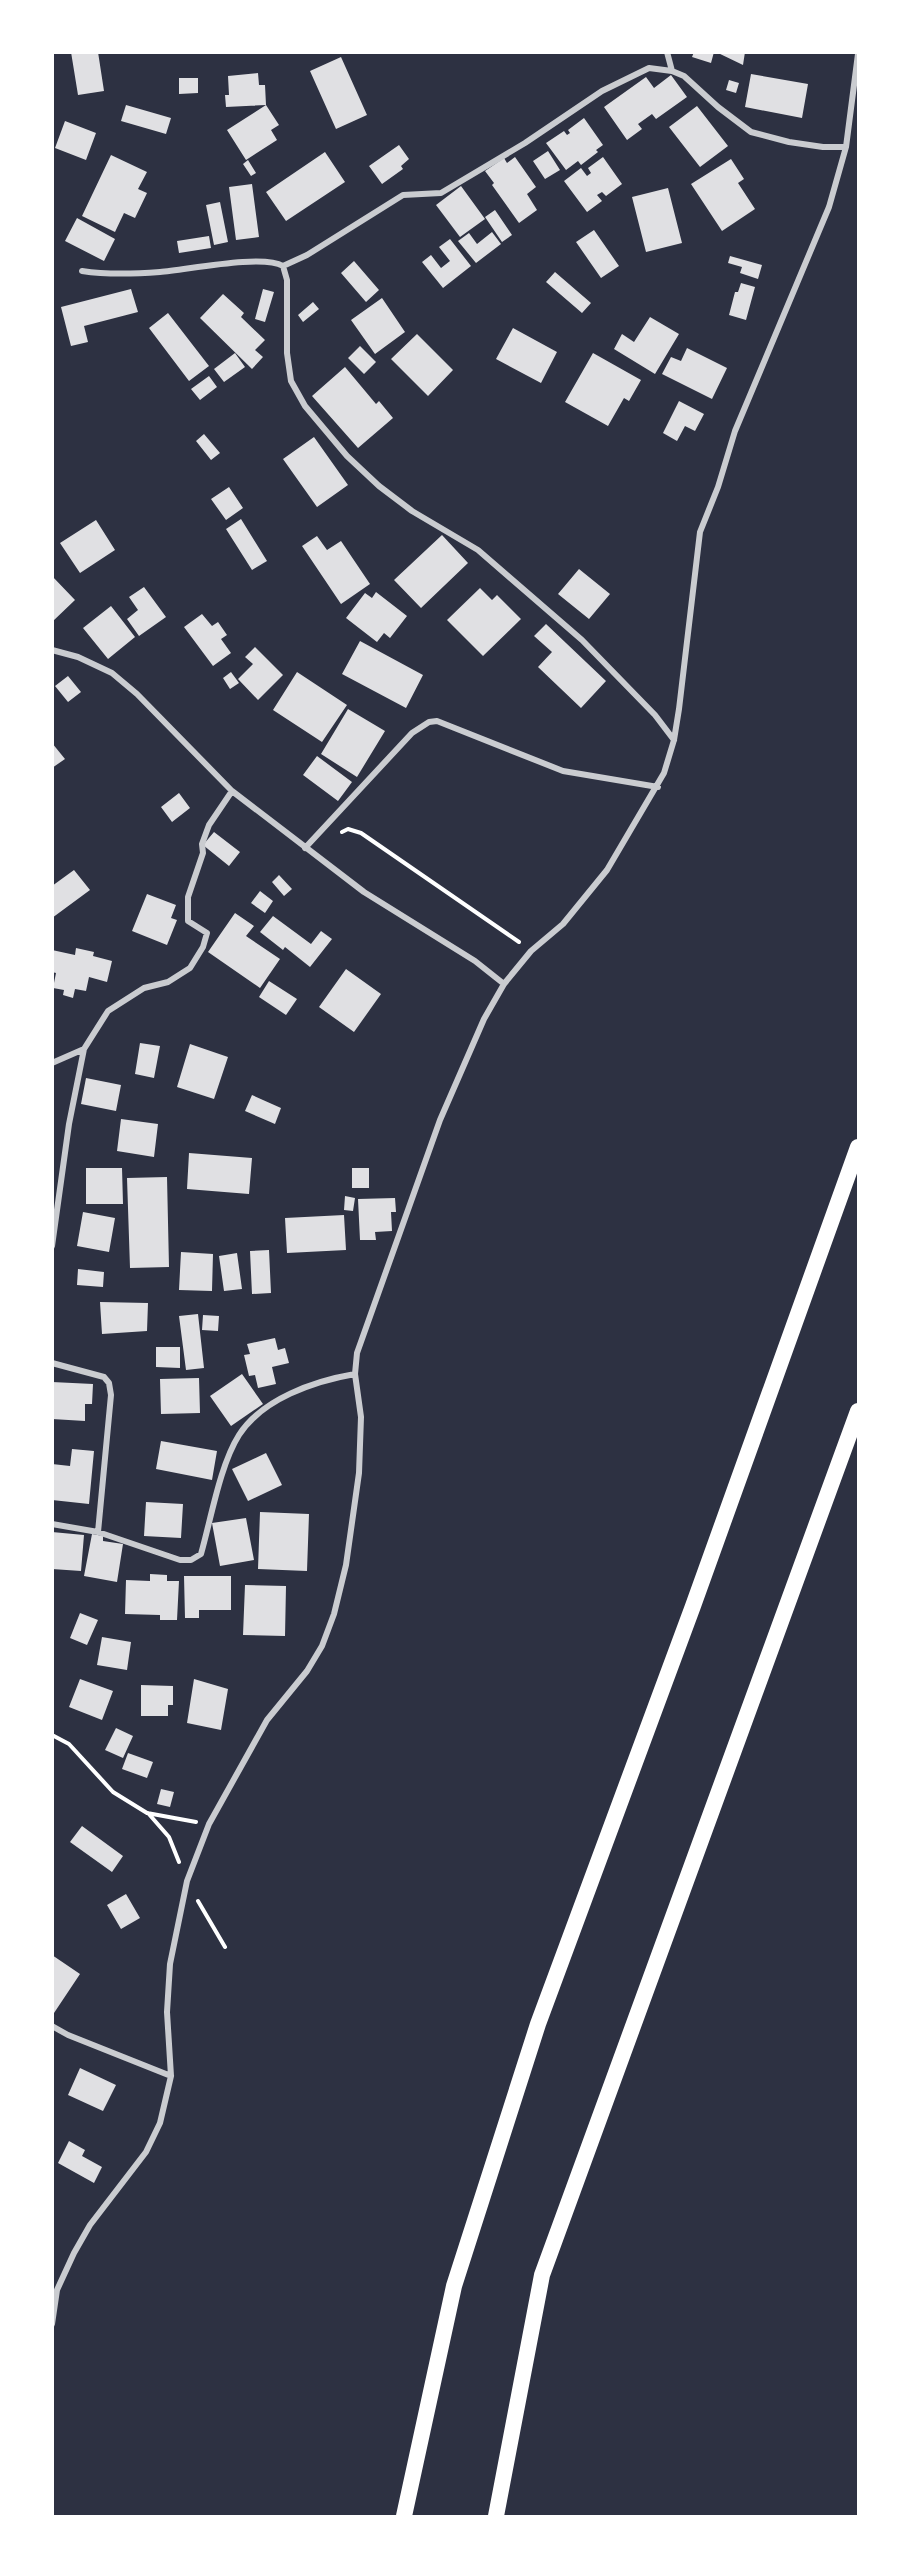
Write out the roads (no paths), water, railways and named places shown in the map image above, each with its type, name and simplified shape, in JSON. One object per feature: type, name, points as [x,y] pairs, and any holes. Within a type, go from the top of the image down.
[{"type":"highway","points":[[404,2517],[454,2286],[538,2024],[689,1617],[858,1147]]},
{"type":"highway","points":[[496,2517],[542,2275],[858,1411]]},
{"type":"street","points":[[667,52],[672,70]]},
{"type":"street","points":[[52,2324],[57,2290],[74,2253],[90,2225],[146,2152],[160,2123],[171,2076],[167,2012],[170,1965],[187,1881],[209,1824],[267,1720],[307,1671],[322,1646],[334,1614],[346,1565],[359,1473],[361,1417],[354,1374],[357,1353],[440,1120],[484,1019],[504,984],[531,951],[563,924],[607,870],[658,787],[674,740],[700,532],[718,487],[735,431],[829,207],[846,147],[858,54]]},
{"type":"street","points":[[82,271],[129,274],[247,262],[273,262],[283,266],[307,255],[403,195],[441,193],[525,143],[602,90],[649,68],[672,70],[684,76],[717,107],[751,132],[789,142],[823,147],[846,147]]},
{"type":"street","points":[[283,266],[288,280],[287,353],[291,381],[305,406],[347,456],[379,486],[412,511],[478,550],[566,626],[615,671],[655,715],[674,740]]},
{"type":"street","points":[[52,650],[78,657],[112,673],[137,694],[193,754],[232,790],[305,848],[364,892],[475,961],[504,984]]},
{"type":"street","points":[[305,848],[411,733],[429,722],[437,721],[564,771],[658,787]]},
{"type":"street","points":[[52,1246],[69,1124],[84,1049],[108,1011],[144,988],[168,982],[190,969],[203,947],[207,933],[188,921],[188,897],[203,853],[201,844],[209,825],[232,790]]},
{"type":"street","points":[[52,1063],[84,1049]]},
{"type":"street","points":[[52,1364],[104,1377],[109,1383],[111,1395],[98,1532]]},
{"type":"street","points":[[52,1524],[98,1532],[180,1560],[191,1560],[201,1554],[213,1503],[231,1450],[239,1435],[251,1421],[288,1394],[326,1379],[354,1374]]},
{"type":"street","points":[[52,2026],[78,2040],[171,2076]]}]
